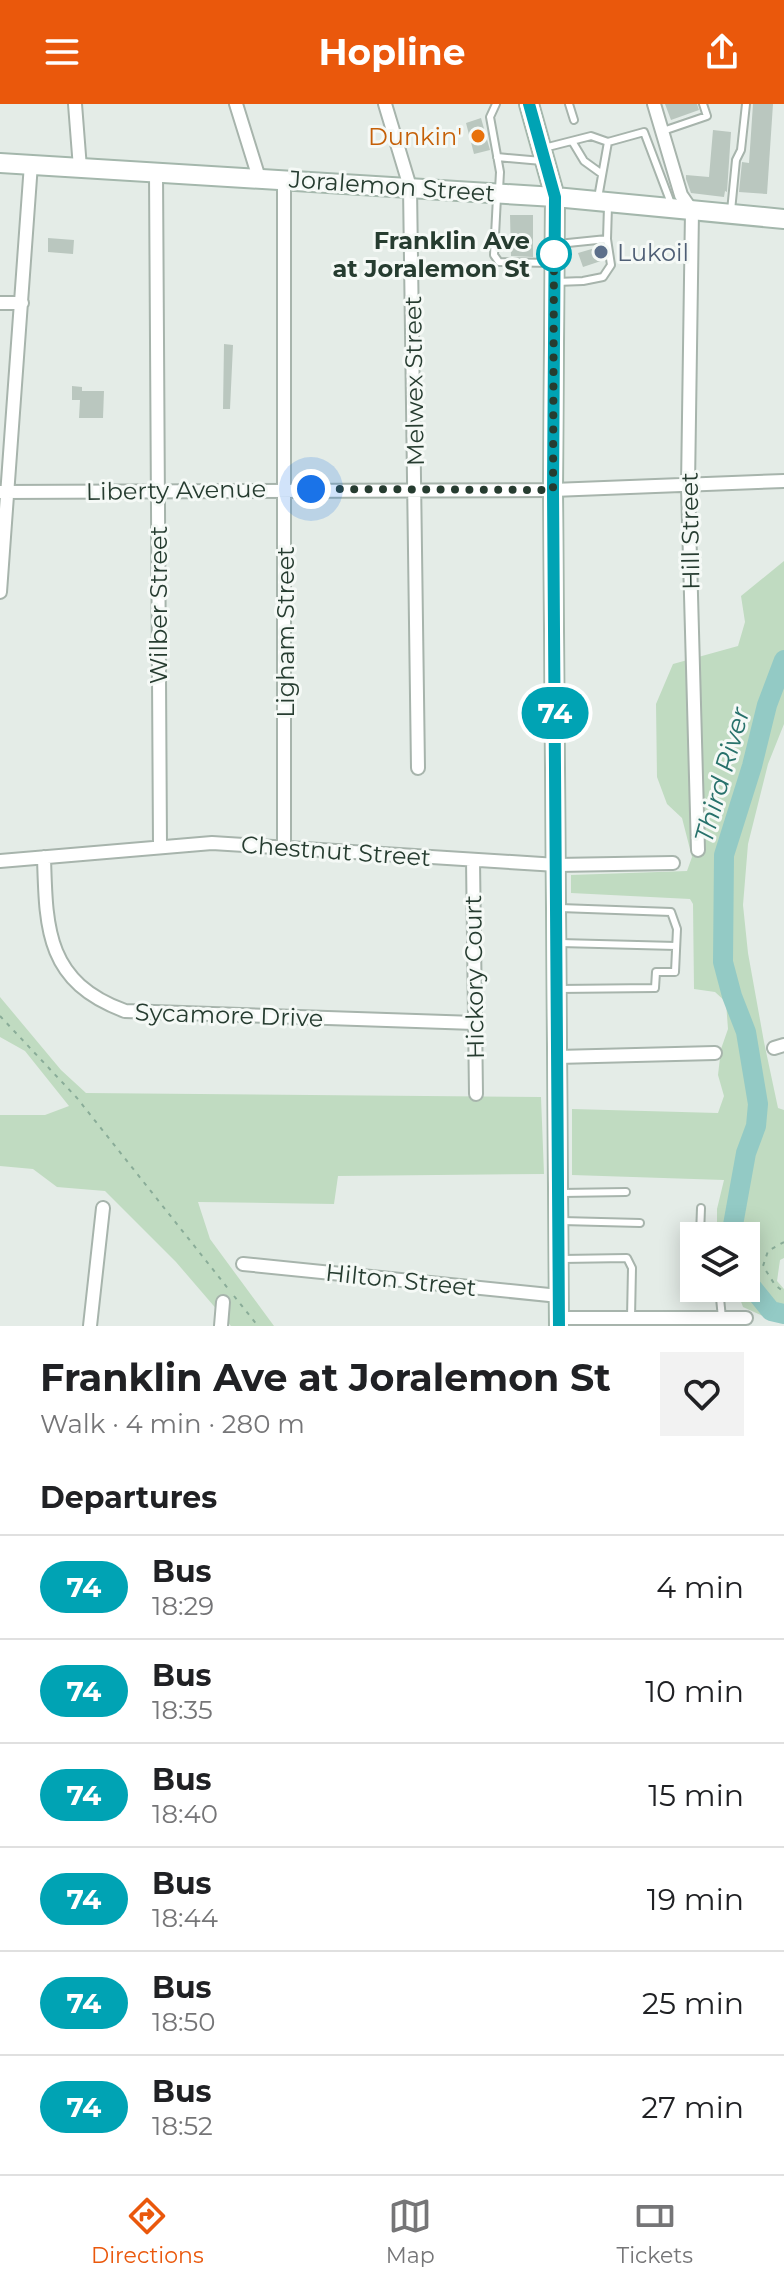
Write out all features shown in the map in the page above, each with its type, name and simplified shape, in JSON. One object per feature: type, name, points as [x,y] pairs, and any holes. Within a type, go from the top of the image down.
[{"type":"main road","points":[[529,104],[555,197],[553,490],[559,1322]]},
{"type":"main road","name":"Joralemon Street","points":[[0,163],[555,197],[784,219]]},
{"type":"street","points":[[75,104],[80,168]]},
{"type":"street","points":[[236,104],[259,178]]},
{"type":"street","name":"Melwex Street","points":[[385,104],[410,187],[418,768]]},
{"type":"street","points":[[654,104],[683,210]]},
{"type":"street","points":[[0,592],[4,492],[22,303],[31,164]]},
{"type":"street","name":"Wilber Street","points":[[156,172],[160,845]]},
{"type":"street","name":"Ligham Street","points":[[284,179],[284,846]]},
{"type":"street","name":"Hill Street","points":[[683,210],[698,850]]},
{"type":"street","points":[[0,303],[22,303]]},
{"type":"street","name":"Liberty Avenue","points":[[4,492],[553,490],[784,481]]},
{"type":"street","name":"Chestnut Street","points":[[0,861],[160,845],[212,843],[557,865],[673,863]]},
{"type":"street","name":"Sycamore Drive","points":[[44,857],[46,919],[56,952],[76,981],[114,1007],[125,1011],[475,1023]]},
{"type":"street","name":"Hickory Court","points":[[473,860],[476,1094]]},
{"type":"street","points":[[557,1057],[715,1053]]},
{"type":"street","points":[[90,1326],[103,1208]]},
{"type":"street","name":"Hilton Street","points":[[243,1264],[559,1296]]},
{"type":"street","points":[[221,1326],[223,1302]]},
{"type":"street","points":[[559,1322],[614,1322],[631,1318],[746,1318]]},
{"type":"lane","points":[[496,104],[490,117],[500,172],[494,255],[499,262],[554,254],[607,239]]},
{"type":"lane","points":[[569,104],[574,120]]},
{"type":"lane","points":[[663,131],[707,116],[703,104]]},
{"type":"lane","points":[[731,215],[736,160],[741,150],[746,104]]},
{"type":"lane","points":[[497,157],[544,155],[572,141],[591,136],[608,142],[644,132],[683,210]]},
{"type":"lane","points":[[572,141],[584,161],[602,174]]},
{"type":"lane","points":[[553,282],[603,277],[611,265],[602,202],[602,174],[608,142]]},
{"type":"lane","points":[[557,907],[671,912],[677,929],[675,972],[656,972],[655,988],[557,989]]},
{"type":"lane","points":[[557,943],[676,946]]},
{"type":"lane","points":[[558,1193],[626,1192]]},
{"type":"lane","points":[[700,1222],[701,1208]]},
{"type":"lane","points":[[558,1221],[640,1223]]},
{"type":"lane","points":[[559,1259],[627,1258],[632,1268],[631,1318]]},
{"type":"lane","points":[[720,1302],[722,1318]]},
{"type":"path","points":[[0,1016],[77,1098],[258,1326]]},
{"type":"path","points":[[784,1242],[768,1251],[763,1266],[775,1285],[784,1292]]},
{"type":"green space","points":[[784,561],[784,724],[768,764],[748,844],[743,905],[764,1042],[778,1108],[784,1110],[784,1258],[780,1260],[777,1281],[784,1289],[784,1321],[774,1321],[743,1307],[741,1302],[760,1302],[760,1222],[717,1222],[724,1180],[572,1175],[572,1109],[718,1113],[724,1096],[718,1075],[721,1049],[728,1029],[726,1002],[715,992],[694,989],[693,904],[690,899],[571,893],[571,875],[687,871],[692,857],[682,818],[667,804],[657,777],[656,704],[673,664],[738,646],[745,622],[741,596]]},
{"type":"green space","points":[[0,997],[61,1070],[86,1093],[541,1097],[544,1174],[338,1176],[334,1204],[198,1202],[210,1239],[274,1326],[231,1326],[176,1262],[105,1191],[57,1187],[33,1169],[0,1166],[0,1115],[45,1115],[69,1106],[25,1051],[0,1037]]},
{"type":"building","points":[[665,104],[697,104],[699,110],[671,120]]},
{"type":"building","points":[[753,104],[773,104],[767,194],[739,192],[742,162],[749,163]]},
{"type":"building","name":"Dunkin'","points":[[481,118],[490,150],[474,154],[466,123]]},
{"type":"building","points":[[713,130],[731,132],[727,192],[724,197],[691,193],[686,179],[686,175],[709,177]]},
{"type":"building","points":[[510,215],[533,215],[533,257],[511,256]]},
{"type":"building","points":[[48,238],[74,240],[73,254],[48,252]]},
{"type":"building","points":[[602,246],[604,260],[583,267],[578,253]]},
{"type":"building","points":[[224,344],[233,345],[230,409],[223,409]]},
{"type":"building","points":[[72,386],[82,387],[82,391],[104,391],[103,418],[79,418],[80,400],[72,400]]},
{"type":"waterway","name":"Third River","points":[[734,1222],[746,1153],[756,1126],[758,1104],[746,1032],[723,962],[724,855],[767,705],[784,660]]},
{"type":"waterway","name":"Third River","points":[[760,1297],[771,1311],[784,1314]]},
{"type":"bus line","name":"74","points":[[529,104],[555,197],[553,490],[559,1326]]},
{"type":"place","name":"Dunkin'","points":[[478,136]]},
{"type":"place","name":"Lukoil","points":[[601,252]]},
{"type":"place","name":"Franklin Ave at Joralemon St","points":[[554,254]]},
{"type":"route","points":[[311,489],[553,490],[554,254]]}]
